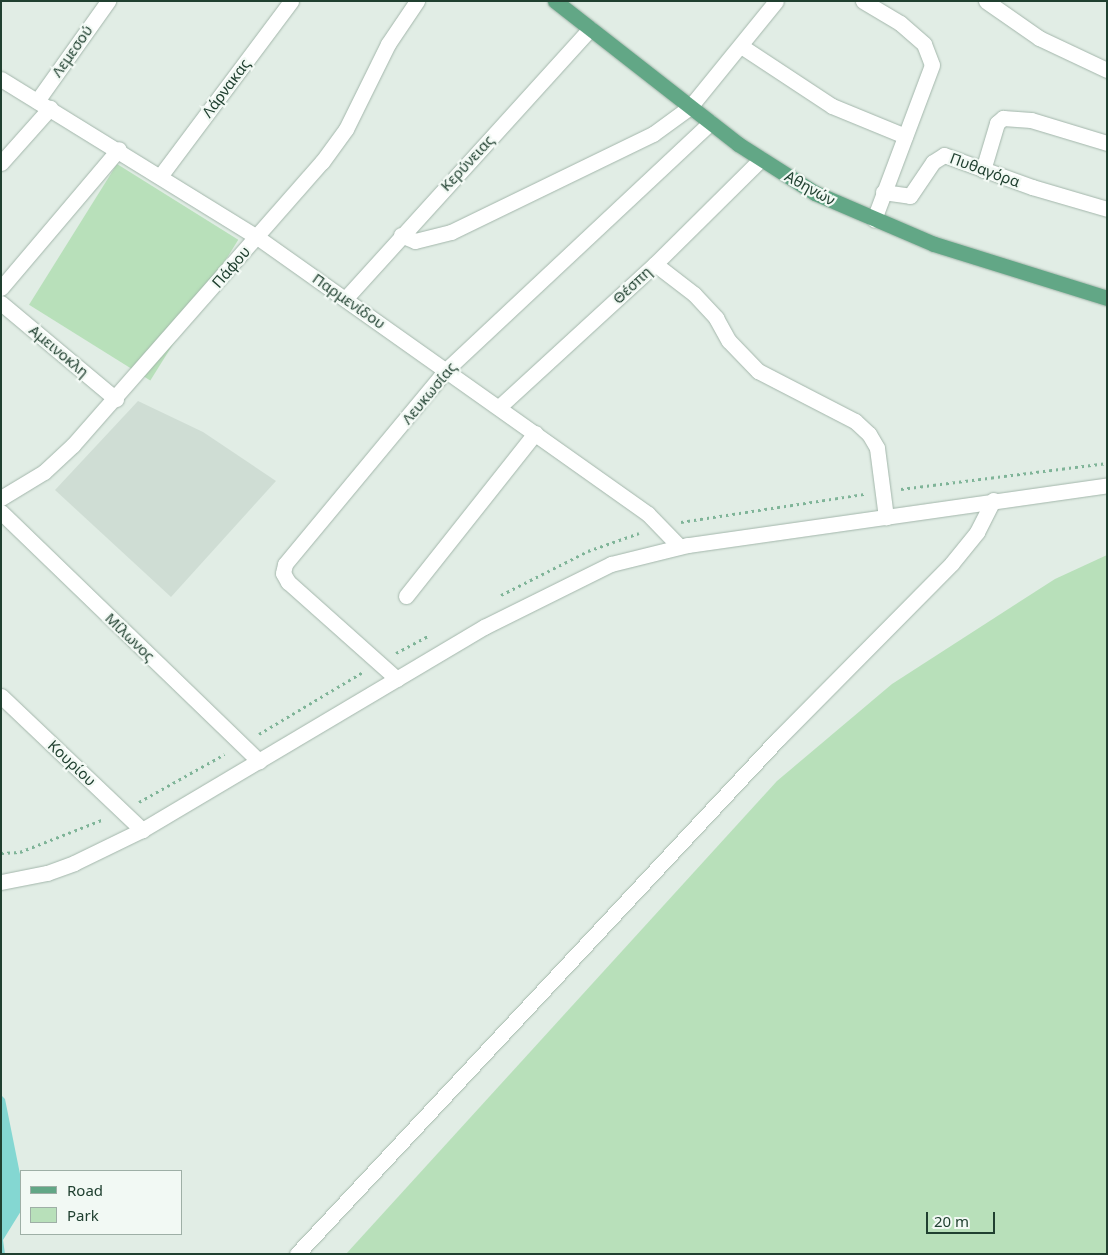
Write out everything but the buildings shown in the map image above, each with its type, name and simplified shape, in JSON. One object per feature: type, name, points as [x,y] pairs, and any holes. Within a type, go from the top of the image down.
[{"type":"main road","name":"Αθηνών","points":[[555,1],[710,123],[761,159],[815,193],[934,244],[1107,298]]},
{"type":"street","name":"Λεμεσού","points":[[1,163],[43,105],[108,1]]},
{"type":"street","name":"Λάρνακας","points":[[161,175],[291,1]]},
{"type":"street","name":"Πάφου","points":[[1,498],[56,462],[116,399],[322,162],[346,128],[388,44],[417,1]]},
{"type":"street","points":[[401,235],[415,241],[451,232],[653,134],[690,107],[776,1]]},
{"type":"street","points":[[863,1],[900,23],[930,52],[932,64],[928,80],[874,219]]},
{"type":"street","points":[[986,1],[1039,38],[1106,69]]},
{"type":"street","name":"Κερύνειας","points":[[345,299],[401,235],[590,30]]},
{"type":"street","points":[[741,46],[832,106],[905,136]]},
{"type":"street","name":"Παρμενίδου","points":[[1,79],[119,149],[257,237],[648,514],[679,546]]},
{"type":"street","points":[[983,170],[997,124],[1003,118],[1031,120],[1107,142]]},
{"type":"street","name":"Λευκωσίας","points":[[397,679],[288,582],[282,568],[446,370],[710,123]]},
{"type":"street","points":[[1,288],[119,149]]},
{"type":"street","name":"Πυθαγόρα","points":[[883,192],[910,196],[938,156],[944,155],[983,170],[1107,209]]},
{"type":"street","name":"Θέσπη","points":[[498,407],[655,264],[761,159]]},
{"type":"street","points":[[655,264],[694,294],[716,318],[729,341],[758,371],[846,417],[869,434],[877,448],[886,517]]},
{"type":"street","name":"Αμεινοκλη","points":[[1,304],[116,399]]},
{"type":"street","points":[[406,596],[535,433]]},
{"type":"street","points":[[1,882],[47,873],[74,863],[142,830],[484,627],[578,578],[633,557],[679,546],[1107,485]]},
{"type":"street","points":[[297,1254],[778,739],[952,563],[977,532],[993,500]]},
{"type":"street","name":"Μίλωνος","points":[[1,512],[259,762]]},
{"type":"street","name":"Κουρίου","points":[[1,696],[142,830]]},
{"type":"shaded area","points":[[138,401],[203,432],[276,481],[171,597],[55,490]]},
{"type":"green space","points":[[117,164],[238,240],[150,381],[29,305]]},
{"type":"green space","points":[[1107,555],[1107,1254],[346,1254],[777,781],[892,684],[1055,579]]},
{"type":"water","points":[[1,1095],[5,1099],[20,1174],[20,1213],[3,1240],[5,1254],[1,1254]]}]
